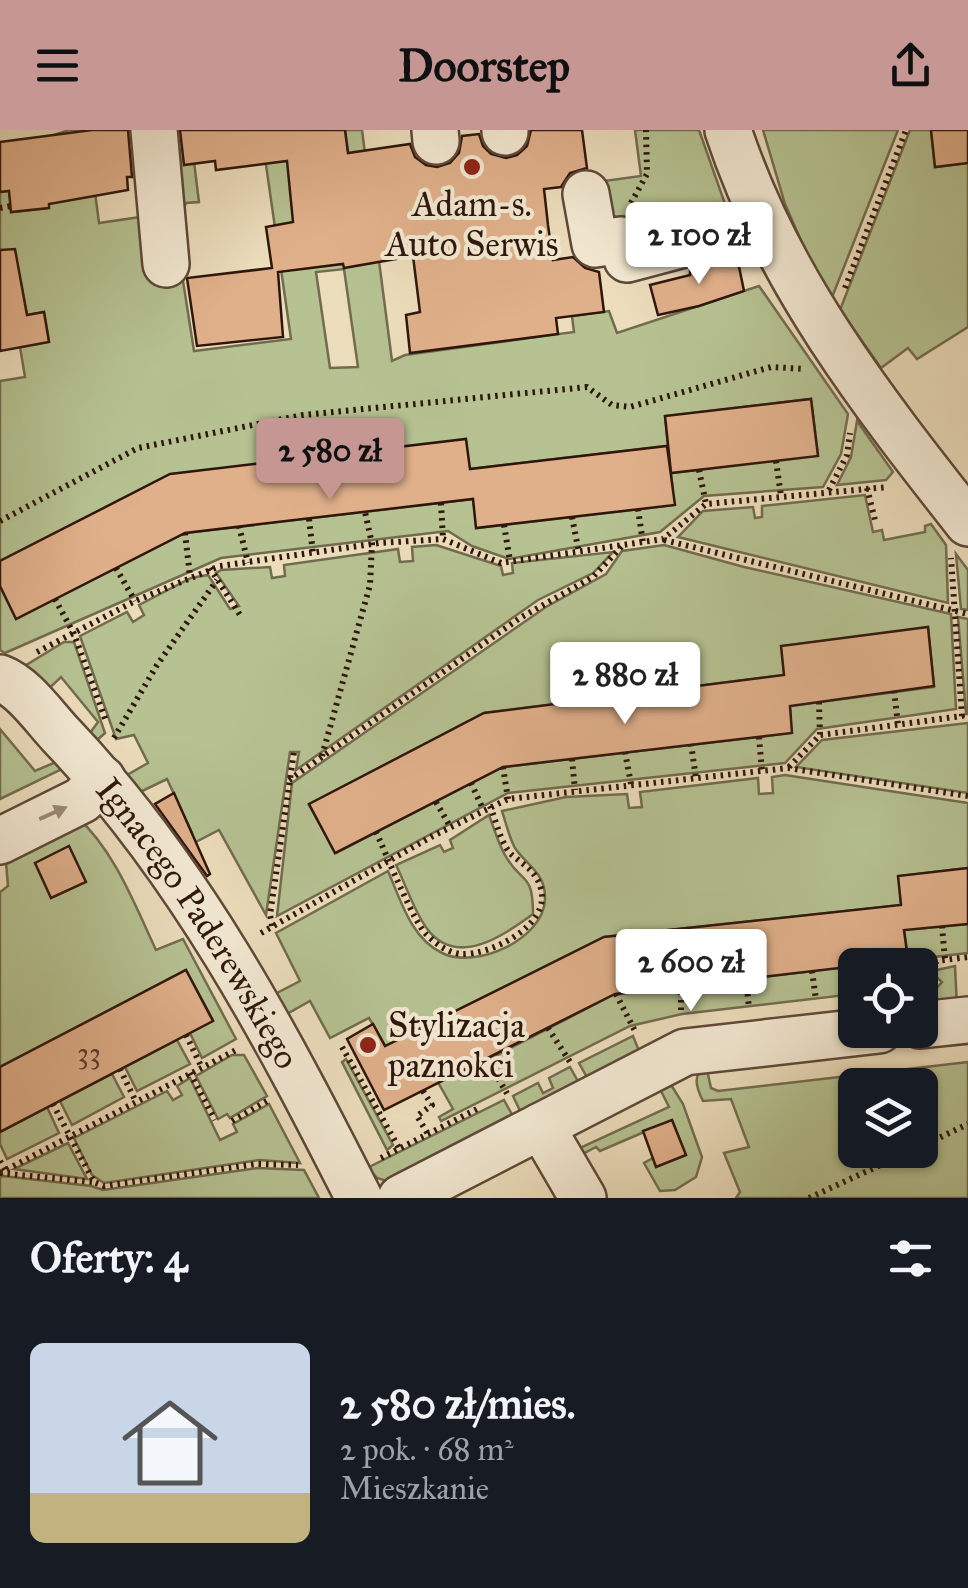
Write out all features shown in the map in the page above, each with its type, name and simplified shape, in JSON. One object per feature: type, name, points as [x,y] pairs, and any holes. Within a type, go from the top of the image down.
[{"type":"street","points":[[154,130],[166,264]]},
{"type":"street","points":[[728,130],[772,241],[824,332],[959,512]]},
{"type":"street","points":[[586,194],[596,244],[621,240],[627,258],[744,228]]},
{"type":"street","name":"Ignacego Paderewskiego","points":[[12,668],[26,698],[110,758],[136,819],[271,1028],[359,1198]]},
{"type":"street","points":[[0,841],[82,800],[110,758]]},
{"type":"street","points":[[938,1024],[968,1020]]},
{"type":"street","points":[[402,1198],[685,1052],[838,1035]]},
{"type":"street","points":[[541,1126],[583,1198]]},
{"type":"path","points":[[621,240],[617,227],[647,174],[646,130]]},
{"type":"path","points":[[840,300],[906,130]]},
{"type":"path","points":[[0,208],[10,206]]},
{"type":"path","points":[[0,521],[138,448],[303,414],[587,387],[612,405],[630,407],[771,367],[804,368],[820,374]]},
{"type":"path","points":[[828,492],[847,455],[852,423]]},
{"type":"path","points":[[776,461],[782,496]]},
{"type":"path","points":[[699,470],[706,504]]},
{"type":"path","points":[[662,540],[706,504],[894,487]]},
{"type":"path","points":[[867,488],[875,520]]},
{"type":"path","points":[[441,502],[443,539]]},
{"type":"path","points":[[638,509],[643,542]]},
{"type":"path","points":[[322,758],[370,585],[372,544],[365,512]]},
{"type":"path","points":[[788,768],[820,735],[965,716],[956,611],[959,512]]},
{"type":"path","points":[[572,517],[579,553]]},
{"type":"path","points":[[308,518],[313,553]]},
{"type":"path","points":[[504,525],[510,561]]},
{"type":"path","points":[[239,526],[248,563]]},
{"type":"path","points":[[185,533],[190,576]]},
{"type":"path","points":[[12,668],[135,601],[210,568],[372,544],[443,539],[501,562],[662,540],[968,614]]},
{"type":"path","points":[[289,780],[520,618],[594,577],[622,546]]},
{"type":"path","points":[[116,568],[135,601]]},
{"type":"path","points":[[210,568],[240,615]]},
{"type":"path","points":[[110,758],[156,665],[217,580]]},
{"type":"path","points":[[54,600],[74,634],[110,758]]},
{"type":"path","points":[[894,691],[898,724]]},
{"type":"path","points":[[819,702],[820,735]]},
{"type":"path","points":[[759,736],[762,771]]},
{"type":"path","points":[[691,744],[696,778]]},
{"type":"path","points":[[272,926],[270,916],[294,752]]},
{"type":"path","points":[[626,752],[630,784]]},
{"type":"path","points":[[572,759],[575,790]]},
{"type":"path","points":[[503,767],[508,799]]},
{"type":"path","points":[[246,940],[508,799],[788,768],[968,796]]},
{"type":"path","points":[[376,832],[423,933],[448,952],[479,953],[508,940],[535,918],[542,890],[529,868],[510,854],[471,784]]},
{"type":"path","points":[[436,802],[451,828]]},
{"type":"path","points":[[942,926],[945,960]]},
{"type":"path","points":[[938,960],[968,957]]},
{"type":"path","points":[[958,958],[959,972]]},
{"type":"path","points":[[812,971],[816,1004]]},
{"type":"path","points":[[746,979],[750,1012]]},
{"type":"path","points":[[680,985],[682,1020]]},
{"type":"path","points":[[616,994],[636,1032]]},
{"type":"path","points":[[548,1028],[571,1063]]},
{"type":"path","points":[[186,1035],[202,1068]]},
{"type":"path","points":[[2,1172],[244,1045]]},
{"type":"path","points":[[342,1047],[351,1054],[399,1148]]},
{"type":"path","points":[[487,1059],[507,1094]]},
{"type":"path","points":[[120,1069],[136,1102]]},
{"type":"path","points":[[190,1073],[215,1120]]},
{"type":"path","points":[[422,1090],[432,1105],[417,1116],[428,1134]]},
{"type":"path","points":[[232,1121],[272,1097]]},
{"type":"path","points":[[53,1104],[94,1182]]},
{"type":"path","points":[[938,1138],[968,1124]]},
{"type":"path","points":[[0,1161],[2,1172]]},
{"type":"path","points":[[2,1172],[104,1186],[256,1164],[308,1166]]},
{"type":"path","points":[[809,1198],[874,1168]]},
{"type":"green space","points":[[87,130],[99,223],[154,215],[161,280],[183,281],[194,351],[291,339],[261,130],[349,159],[345,130],[362,130],[392,361],[405,355],[574,332],[572,316],[609,311],[617,333],[759,286],[848,414],[841,454],[823,487],[704,496],[660,532],[509,559],[472,546],[448,531],[221,558],[5,653],[0,650],[0,586],[16,618],[185,533],[473,499],[477,528],[674,505],[671,473],[818,455],[811,399],[665,416],[668,446],[469,469],[465,439],[0,561],[0,381],[25,377],[20,347],[49,341],[44,312],[27,315],[21,284],[8,286],[0,270],[0,192],[9,191],[12,212],[48,208],[51,136]],"holes":[[[344,269],[358,367],[330,368],[316,272]]]},
{"type":"green space","points":[[168,130],[190,130],[199,202],[186,203],[178,222]]},
{"type":"green space","points":[[635,130],[699,130],[730,218],[641,240],[605,223],[597,182],[641,176]]},
{"type":"green space","points":[[763,130],[898,130],[829,305],[785,204]]},
{"type":"green space","points":[[910,130],[931,130],[935,167],[968,163],[968,327],[917,359],[908,348],[881,368],[840,310]]},
{"type":"green space","points":[[857,421],[893,472],[886,480],[837,485],[851,457]]},
{"type":"green space","points":[[865,495],[873,532],[882,530],[884,540],[925,532],[925,526],[931,524],[946,545],[948,603],[678,537],[703,511],[753,507],[755,518],[762,517],[762,506]]},
{"type":"green space","points":[[436,545],[501,566],[503,575],[513,573],[512,563],[613,552],[593,573],[538,600],[296,770],[299,752],[290,752],[266,915],[219,830],[192,844],[187,838],[192,833],[167,779],[136,794],[127,775],[148,763],[134,735],[116,739],[80,636],[127,612],[133,622],[144,615],[139,605],[191,578],[208,575],[230,609],[239,606],[216,573],[221,570],[270,567],[272,578],[285,576],[284,565],[398,549],[400,562],[413,561],[412,547]]},
{"type":"green space","points":[[664,545],[951,614],[956,709],[817,729],[785,763],[508,793],[277,916],[292,783],[546,607],[606,574],[622,551]],"holes":[[[928,628],[934,687],[790,706],[791,733],[503,767],[336,853],[309,805],[484,713],[784,675],[782,646]]]},
{"type":"green space","points":[[956,554],[968,570],[968,610],[961,609]]},
{"type":"green space","points":[[958,617],[968,619],[968,714],[966,714]]},
{"type":"green space","points":[[64,642],[74,642],[105,733],[87,749],[82,744],[98,722],[61,677],[39,698],[23,667]]},
{"type":"green space","points":[[968,723],[968,793],[796,767],[822,740]]},
{"type":"green space","points":[[0,729],[35,771],[63,759],[68,766],[0,799]]},
{"type":"green space","points":[[785,775],[968,803],[968,868],[899,876],[901,905],[604,937],[426,1026],[453,1078],[605,999],[604,996],[838,968],[838,996],[682,1014],[630,1026],[441,1121],[439,1117],[453,1109],[422,1054],[396,1067],[411,1096],[407,1098],[389,1052],[369,1018],[330,1038],[310,1001],[285,1015],[275,994],[300,981],[276,933],[388,871],[415,928],[442,953],[456,957],[489,954],[521,938],[542,914],[544,890],[539,876],[515,848],[502,811],[566,797],[627,794],[629,808],[642,807],[640,792],[758,778],[759,794],[773,793],[772,777]]},
{"type":"green space","points":[[489,815],[505,855],[531,890],[533,914],[481,944],[453,946],[428,930],[396,865],[440,845],[444,852],[453,848],[450,840]]},
{"type":"green space","points":[[77,817],[113,862],[156,950],[183,939],[236,1039],[202,1058],[190,1033],[213,1020],[186,970],[0,1067],[0,892],[8,886],[5,851]]},
{"type":"green space","points":[[968,924],[968,953],[938,957],[938,948],[906,948],[904,930]]},
{"type":"green space","points":[[955,966],[957,1007],[938,1009],[938,986],[942,982],[938,970]]},
{"type":"green space","points":[[633,1036],[639,1051],[589,1081],[579,1063]]},
{"type":"green space","points":[[177,1040],[190,1064],[137,1091],[125,1067]]},
{"type":"green space","points":[[232,1055],[244,1055],[267,1096],[230,1118],[227,1114],[218,1119],[196,1076]]},
{"type":"green space","points":[[346,1059],[393,1145],[387,1150],[342,1062]]},
{"type":"green space","points":[[968,1062],[968,1198],[736,1198],[740,1192],[724,1153],[749,1147],[731,1099],[703,1101],[697,1082],[706,1065],[711,1088],[718,1091],[838,1077],[838,1168],[938,1168],[938,1068],[916,1068]]},
{"type":"green space","points":[[570,1067],[580,1085],[523,1117],[513,1096],[538,1083],[543,1093],[553,1088],[549,1078]]},
{"type":"green space","points":[[112,1074],[124,1097],[72,1125],[60,1101]]},
{"type":"green space","points":[[654,1077],[670,1083],[683,1104],[702,1157],[696,1177],[675,1190],[660,1191],[644,1163],[653,1158],[657,1166],[686,1155],[672,1120],[573,1159],[569,1153],[669,1107]]},
{"type":"green space","points":[[190,1078],[220,1140],[237,1132],[233,1124],[269,1104],[300,1163],[259,1160],[104,1183],[92,1175],[74,1138],[167,1091],[173,1100],[182,1095],[177,1086]]},
{"type":"green space","points":[[504,1100],[515,1120],[393,1183],[377,1178],[367,1168]]},
{"type":"green space","points":[[47,1107],[59,1133],[7,1159],[0,1144],[0,1132]]},
{"type":"green space","points":[[68,1143],[87,1179],[14,1169]]},
{"type":"green space","points":[[257,1168],[304,1170],[319,1198],[0,1198],[3,1176],[103,1190]]},
{"type":"building","points":[[92,130],[128,130],[132,177],[127,177],[128,190],[49,204],[49,208],[11,212],[9,191],[0,192],[0,142]]},
{"type":"building","points":[[180,130],[345,130],[348,153],[410,144],[415,157],[437,167],[450,163],[459,153],[462,136],[479,134],[491,154],[506,158],[527,146],[531,130],[582,130],[587,168],[570,173],[561,187],[544,189],[548,225],[553,260],[573,257],[585,268],[599,272],[604,312],[556,318],[558,334],[410,353],[406,315],[420,312],[413,256],[344,268],[343,264],[278,272],[283,337],[197,346],[187,278],[272,268],[266,227],[293,222],[287,161],[216,170],[215,161],[184,165]]},
{"type":"building","points":[[931,130],[968,130],[968,163],[935,167]]},
{"type":"building","points":[[15,249],[27,315],[44,312],[49,342],[0,351],[0,250]]},
{"type":"building","points":[[737,257],[744,291],[658,315],[650,285]]},
{"type":"building","points":[[811,399],[818,456],[671,473],[665,416]]},
{"type":"building","points":[[466,439],[470,469],[667,446],[675,505],[476,528],[473,499],[185,533],[16,619],[0,586],[0,561],[170,474]]},
{"type":"building","points":[[928,627],[934,686],[790,706],[792,733],[503,767],[335,853],[309,804],[484,713],[784,675],[781,646]]},
{"type":"building","points":[[174,793],[210,874],[207,876],[155,804]]},
{"type":"building","points":[[69,846],[86,882],[51,898],[35,863]]},
{"type":"building","points":[[968,868],[968,924],[904,930],[906,948],[838,948],[838,968],[615,994],[384,1110],[347,1039],[373,1024],[385,1046],[604,937],[901,905],[898,876]]},
{"type":"building","points":[[186,970],[213,1021],[0,1132],[0,1067]]},
{"type":"building","points":[[672,1120],[686,1155],[656,1167],[643,1131]]},
{"type":"place","name":"Adam-s. Auto Serwis","points":[[472,167]]},
{"type":"place","name":"Stylizacja paznokci","points":[[368,1045]]}]
